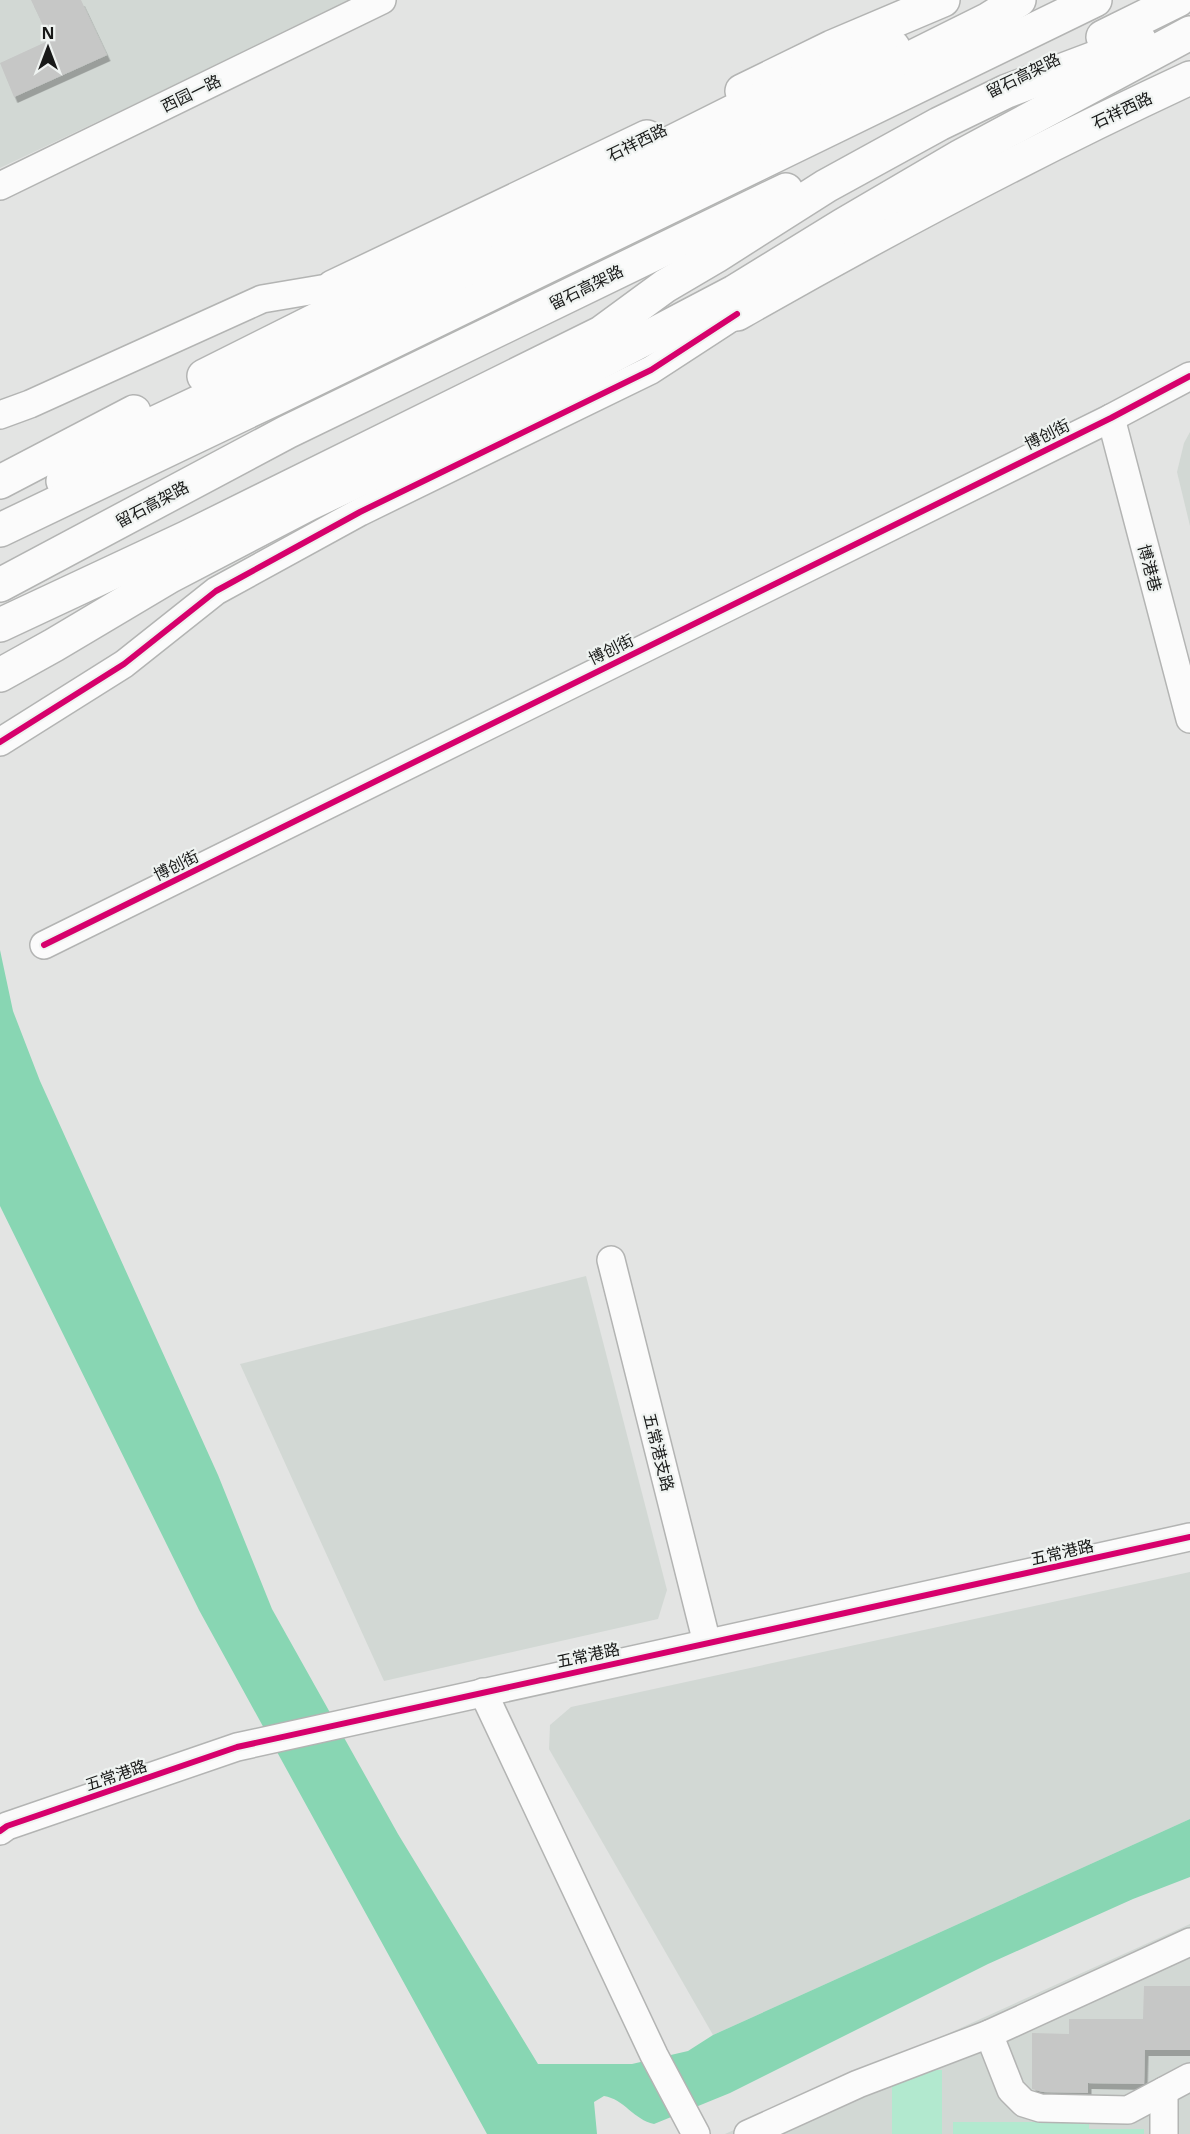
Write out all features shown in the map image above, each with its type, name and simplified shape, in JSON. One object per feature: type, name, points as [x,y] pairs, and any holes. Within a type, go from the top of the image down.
[{"type":"main road","name":"石祥西路","points":[[200,378],[333,287],[832,47],[943,0]]},
{"type":"main road","points":[[0,514],[52,488],[142,429],[558,216],[738,108],[819,73],[1019,0]]},
{"type":"main road","points":[[0,530],[1095,0]]},
{"type":"main road","name":"留石高架路","points":[[0,585],[287,432],[1178,0]]},
{"type":"main road","points":[[0,625],[186,538],[601,333],[665,286],[826,186],[883,154],[1007,91],[1129,46],[1190,16]]},
{"type":"main road","points":[[0,675],[170,576],[308,504],[534,397],[734,292],[962,156],[1190,33]]},
{"type":"main road","name":"石祥西路","points":[[534,397],[737,314],[859,244],[951,195],[1078,130],[1190,78]]},
{"type":"main road","points":[[0,482],[200,378],[558,216]]},
{"type":"street","name":"西园一路","points":[[0,186],[382,0]]},
{"type":"street","points":[[0,415],[30,404],[262,299],[333,287]]},
{"type":"street","points":[[0,742],[124,664],[216,591],[360,512],[651,370],[737,314]]},
{"type":"street","name":"博创街","points":[[44,945],[1111,418],[1190,376]]},
{"type":"street","name":"博港巷","points":[[1111,418],[1190,719]]},
{"type":"street","name":"五常港支路","points":[[611,1260],[707,1643]]},
{"type":"street","name":"五常港路","points":[[0,1831],[18,1822],[237,1747],[1190,1537]]},
{"type":"street","points":[[483,1692],[654,2055],[691,2125]]},
{"type":"street","points":[[748,2134],[858,2084],[989,2034],[1190,1942]]},
{"type":"street","points":[[989,2034],[1011,2090],[1024,2103],[1040,2108],[1128,2109],[1190,2077]]},
{"type":"street","points":[[1164,2091],[1164,2134]]},
{"type":"shaded area","points":[[0,0],[353,0],[0,168]]},
{"type":"shaded area","points":[[1190,432],[1190,526],[1177,472],[1184,443]]},
{"type":"shaded area","points":[[0,950],[13,1011],[40,1081],[218,1475],[272,1609],[398,1834],[538,2064],[632,2064],[688,2051],[713,2035],[1190,1819],[1190,1877],[1133,1899],[988,1964],[730,2093],[654,2124],[647,2122],[617,2101],[604,2096],[594,2102],[597,2134],[487,2134],[199,1610],[0,1206]]},
{"type":"shaded area","points":[[586,1276],[667,1590],[658,1619],[384,1681],[240,1364]]},
{"type":"shaded area","points":[[1190,1572],[1190,1819],[713,2035],[549,1749],[550,1725],[571,1707]]},
{"type":"shaded area","points":[[1190,1924],[1190,2134],[725,2134],[837,2084]]},
{"type":"shaded area","points":[[915,2070],[942,2070],[942,2134],[892,2134],[892,2082]]},
{"type":"shaded area","points":[[953,2122],[1089,2122],[1089,2129],[1144,2129],[1144,2134],[953,2134]]},
{"type":"building","points":[[31,0],[81,0],[107,55],[14,97],[0,63],[50,40]]},
{"type":"building","points":[[1144,1986],[1190,1986],[1190,2050],[1145,2050],[1144,2084],[1088,2083],[1088,2093],[1043,2092],[1032,2089],[1032,2033],[1069,2034],[1069,2019],[1143,2019]]},
{"type":"cycle path","points":[[0,742],[124,664],[216,591],[360,512],[651,370],[737,314]]},
{"type":"cycle path","points":[[44,945],[1111,418],[1190,376]]},
{"type":"cycle path","points":[[0,1831],[7,1826],[237,1747],[1190,1537]]}]
